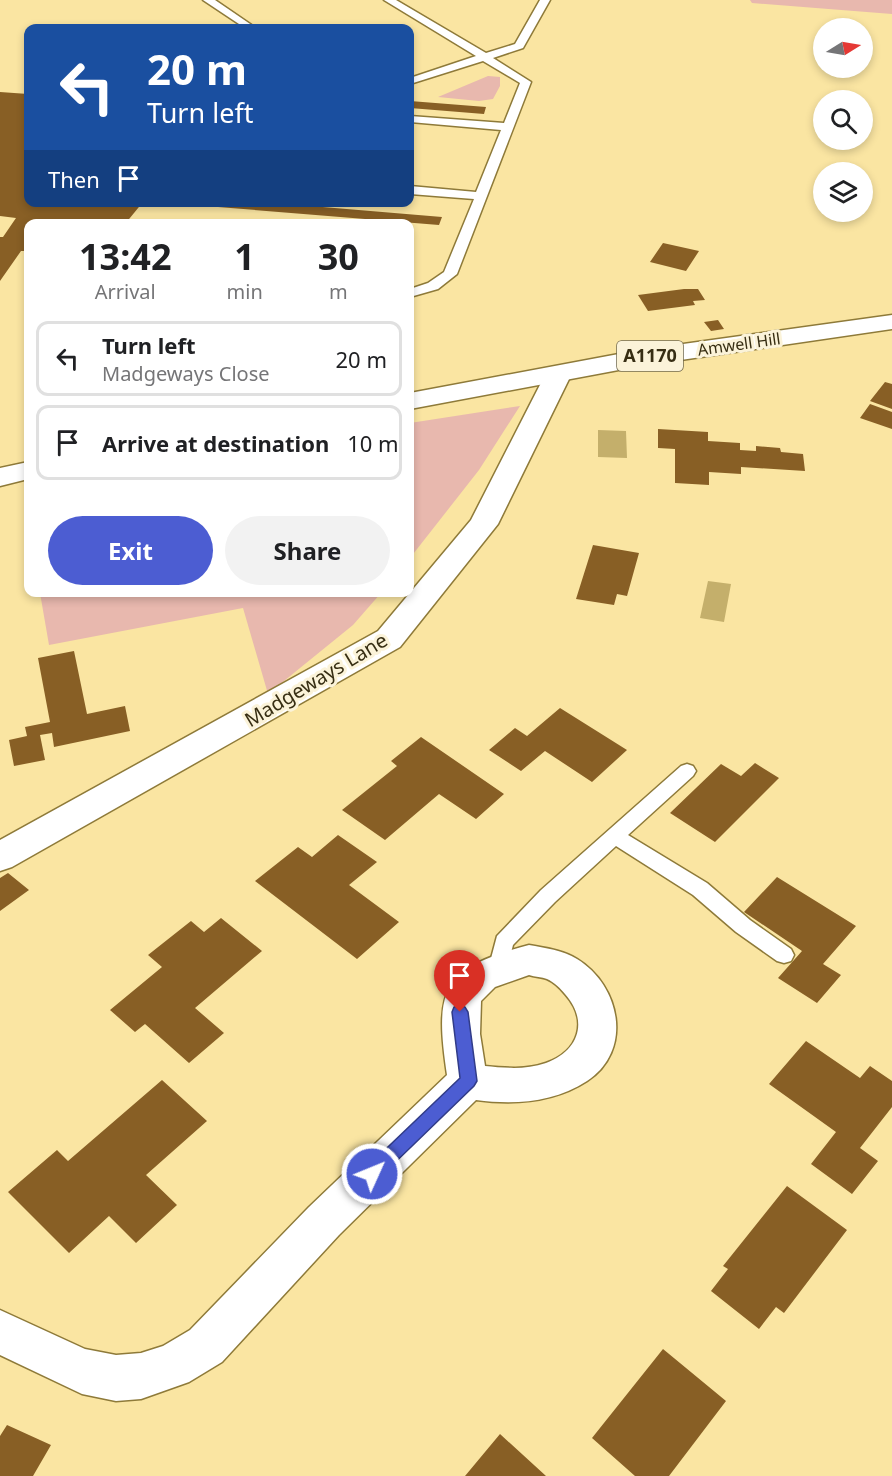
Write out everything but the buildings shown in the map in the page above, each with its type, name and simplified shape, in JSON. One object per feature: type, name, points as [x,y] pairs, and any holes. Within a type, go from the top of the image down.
[{"type":"street","name":"Amwell Hill","points":[[414,400],[558,375],[640,357],[892,322]]},
{"type":"street","name":"Madgeways Lane","points":[[0,857],[389,639],[484,524],[558,375]]},
{"type":"street","points":[[0,477],[24,472]]},
{"type":"street","points":[[529,960],[557,967],[577,980],[600,1016],[598,1041],[588,1057],[579,1064],[542,1082],[509,1087],[468,1081],[460,1012],[464,994],[478,976],[499,966],[529,960]]},
{"type":"street","points":[[0,1332],[82,1371],[105,1376],[116,1378],[141,1376],[173,1366],[206,1346],[324,1221],[468,1081]]},
{"type":"lane","points":[[208,0],[245,24]]},
{"type":"lane","points":[[389,0],[526,82],[450,274],[433,286],[414,292]]},
{"type":"lane","points":[[414,80],[519,46],[545,0]]},
{"type":"lane","points":[[414,119],[508,127]]},
{"type":"lane","points":[[414,190],[480,196]]},
{"type":"lane","points":[[499,966],[504,942],[548,896],[687,771]]},
{"type":"lane","points":[[615,836],[699,889],[743,926],[784,955]]},
{"type":"shaded area","points":[[750,0],[892,0],[892,14],[752,3]]},
{"type":"shaded area","points":[[488,76],[500,77],[500,86],[493,99],[479,101],[438,97]]},
{"type":"shaded area","points":[[520,406],[479,470],[414,553],[414,422]]},
{"type":"shaded area","points":[[598,430],[626,431],[627,458],[598,457]]},
{"type":"shaded area","points":[[708,581],[731,584],[724,622],[700,618]]},
{"type":"shaded area","points":[[41,597],[378,597],[353,625],[268,694],[243,608],[49,645]]},
{"type":"route","points":[[372,1174],[468,1081],[460,1012]]}]
